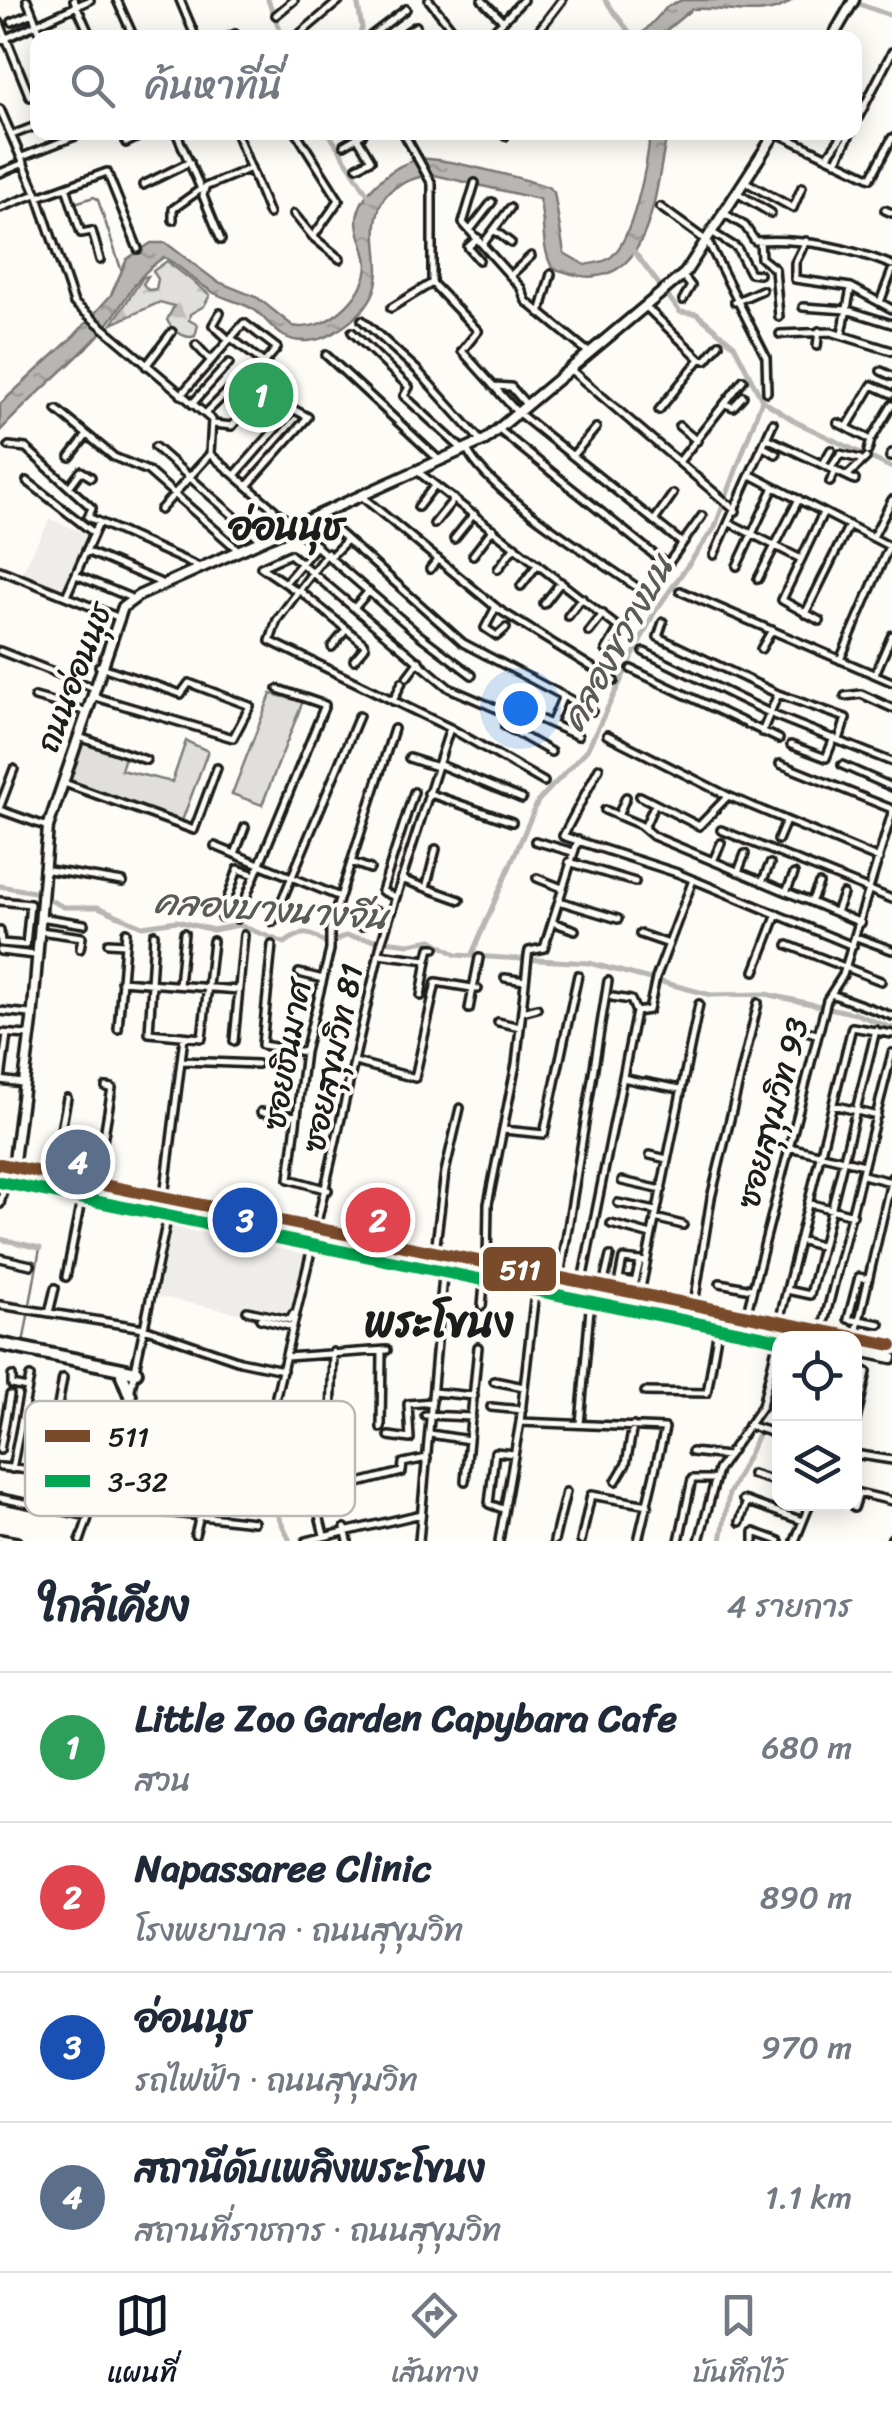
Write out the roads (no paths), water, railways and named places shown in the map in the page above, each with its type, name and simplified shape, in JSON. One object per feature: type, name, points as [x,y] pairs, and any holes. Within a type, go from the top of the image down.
[{"type":"highway","points":[[0,1346],[130,1380],[139,1357]]},
{"type":"main road","points":[[839,30],[853,5]]},
{"type":"main road","name":"ถนนอ่อนนุช","points":[[518,412],[682,275],[770,140]]},
{"type":"main road","name":"ถนนอ่อนนุช","points":[[100,666],[118,617],[132,599],[480,440],[645,306]]},
{"type":"main road","name":"ถนนอ่อนนุช","points":[[416,470],[498,428]]},
{"type":"main road","name":"ถนนอ่อนนุช","points":[[70,747],[92,693],[114,616],[129,597],[292,525]]},
{"type":"main road","name":"ถนนอ่อนนุช","points":[[9,1172],[33,1002],[46,826],[70,747],[92,693]]},
{"type":"main road","name":"ถนนอ่อนนุช","points":[[35,981],[38,931]]},
{"type":"main road","name":"ถนนอ่อนนุช","points":[[9,1172],[33,1002]]},
{"type":"main road","points":[[0,1164],[9,1172],[169,1210],[772,1334]]},
{"type":"main road","points":[[9,1172],[53,1173],[818,1331]]},
{"type":"main road","points":[[314,1238],[316,1228]]},
{"type":"main road","points":[[606,1286],[607,1299]]},
{"type":"main road","points":[[862,1339],[892,1345]]},
{"type":"main road","points":[[862,1352],[892,1358]]},
{"type":"street","points":[[26,0],[39,30]]},
{"type":"street","points":[[3,39],[75,3],[90,0]]},
{"type":"street","points":[[117,0],[130,30]]},
{"type":"street","points":[[180,0],[193,30]]},
{"type":"street","points":[[276,15],[294,0]]},
{"type":"street","points":[[304,30],[340,0]]},
{"type":"street","points":[[429,0],[453,30]]},
{"type":"street","points":[[482,0],[506,30]]},
{"type":"street","points":[[495,30],[524,0]]},
{"type":"street","points":[[538,30],[562,0]]},
{"type":"street","points":[[75,3],[87,30]]},
{"type":"street","points":[[378,30],[406,9]]},
{"type":"street","points":[[12,22],[32,13]]},
{"type":"street","points":[[0,23],[3,39],[30,97]]},
{"type":"street","points":[[410,30],[416,26]]},
{"type":"street","points":[[862,110],[892,52]]},
{"type":"street","points":[[0,109],[37,195],[71,295],[88,318],[214,424],[232,426],[251,405]]},
{"type":"street","points":[[12,135],[30,128]]},
{"type":"street","points":[[790,140],[871,178],[892,138]]},
{"type":"street","points":[[0,173],[59,140]]},
{"type":"street","points":[[126,143],[132,140]]},
{"type":"street","points":[[172,220],[173,210],[201,189],[180,140]]},
{"type":"street","points":[[239,140],[270,214]]},
{"type":"street","points":[[301,140],[339,200],[313,237]]},
{"type":"street","points":[[344,146],[353,140]]},
{"type":"street","points":[[357,167],[371,160],[364,140]]},
{"type":"street","points":[[408,140],[429,178],[432,283],[478,331],[462,351],[518,412],[682,543]]},
{"type":"street","points":[[827,157],[841,140]]},
{"type":"street","points":[[836,162],[845,140]]},
{"type":"street","points":[[143,186],[190,162]]},
{"type":"street","points":[[220,240],[203,196],[205,187],[251,168]]},
{"type":"street","points":[[0,208],[108,173],[138,248]]},
{"type":"street","points":[[743,180],[793,208],[802,187]]},
{"type":"street","points":[[475,183],[463,222],[540,313],[588,352]]},
{"type":"street","points":[[66,187],[81,234],[92,232],[100,260]]},
{"type":"street","points":[[736,192],[771,212]]},
{"type":"street","points":[[472,229],[492,202]]},
{"type":"street","points":[[660,207],[709,237],[738,248],[750,273],[759,274]]},
{"type":"street","points":[[479,260],[468,247],[494,230],[510,208]]},
{"type":"street","points":[[884,210],[892,214]]},
{"type":"street","points":[[723,213],[760,242],[806,240],[850,249],[892,268],[880,302]]},
{"type":"street","points":[[294,214],[313,237],[340,259]]},
{"type":"street","points":[[494,230],[510,243]]},
{"type":"street","points":[[709,237],[735,302],[766,357],[767,392]]},
{"type":"street","points":[[806,240],[794,278],[851,288],[892,309]]},
{"type":"street","points":[[760,242],[761,258],[775,270],[779,317]]},
{"type":"street","points":[[510,276],[532,256]]},
{"type":"street","points":[[540,313],[551,274]]},
{"type":"street","points":[[682,275],[690,286],[683,300]]},
{"type":"street","points":[[391,308],[432,283]]},
{"type":"street","points":[[842,334],[851,288]]},
{"type":"street","points":[[735,302],[762,290]]},
{"type":"street","points":[[645,306],[700,359],[706,360],[719,344]]},
{"type":"street","points":[[803,307],[847,310],[892,324]]},
{"type":"street","points":[[182,395],[212,361],[230,340],[245,323],[277,348],[263,363],[230,340],[214,325],[220,313]]},
{"type":"street","points":[[362,320],[416,369],[480,440]]},
{"type":"street","points":[[817,346],[818,330]]},
{"type":"street","points":[[780,334],[818,330],[892,351]]},
{"type":"street","points":[[146,366],[172,332]]},
{"type":"street","points":[[352,332],[408,387],[404,396],[465,448],[476,465],[533,513],[646,593]]},
{"type":"street","points":[[196,345],[212,361]]},
{"type":"street","points":[[326,355],[438,458]]},
{"type":"street","points":[[660,410],[700,359]]},
{"type":"street","points":[[192,404],[229,363]]},
{"type":"street","points":[[570,370],[736,510]]},
{"type":"street","points":[[881,371],[892,376]]},
{"type":"street","points":[[205,414],[239,380]]},
{"type":"street","points":[[679,460],[698,441],[742,380]]},
{"type":"street","points":[[847,428],[872,385],[892,394]]},
{"type":"street","points":[[494,386],[511,386],[526,403]]},
{"type":"street","points":[[725,404],[733,407],[743,396]]},
{"type":"street","points":[[597,410],[606,400]]},
{"type":"street","points":[[847,476],[864,456],[892,404]]},
{"type":"street","points":[[236,475],[296,408],[308,417],[248,486]]},
{"type":"street","points":[[56,410],[114,457],[148,471],[236,548]]},
{"type":"street","points":[[838,422],[871,440]]},
{"type":"street","points":[[714,554],[769,440],[773,423]]},
{"type":"street","points":[[160,510],[210,454],[214,424]]},
{"type":"street","points":[[679,426],[698,441]]},
{"type":"street","points":[[498,428],[667,565],[702,516]]},
{"type":"street","points":[[572,456],[596,428]]},
{"type":"street","points":[[275,430],[288,442]]},
{"type":"street","points":[[70,456],[87,435]]},
{"type":"street","points":[[769,440],[855,480]]},
{"type":"street","points":[[10,446],[26,448],[92,508],[88,517],[197,566]]},
{"type":"street","points":[[155,447],[259,538]]},
{"type":"street","points":[[765,448],[776,454]]},
{"type":"street","points":[[823,464],[831,450]]},
{"type":"street","points":[[210,454],[472,675]]},
{"type":"street","points":[[830,482],[840,454],[864,456]]},
{"type":"street","points":[[416,470],[619,629],[606,650],[614,658]]},
{"type":"street","points":[[68,488],[81,471],[91,477]]},
{"type":"street","points":[[752,476],[891,547],[840,660]]},
{"type":"street","points":[[27,481],[94,533]]},
{"type":"street","points":[[418,508],[435,485]]},
{"type":"street","points":[[737,566],[774,487]]},
{"type":"street","points":[[654,521],[673,494]]},
{"type":"street","points":[[359,495],[496,608],[614,681]]},
{"type":"street","points":[[434,524],[454,499]]},
{"type":"street","points":[[758,578],[799,499]]},
{"type":"street","points":[[873,537],[892,500]]},
{"type":"street","points":[[820,621],[782,600],[823,512]]},
{"type":"street","points":[[317,514],[463,643],[592,711]]},
{"type":"street","points":[[454,539],[474,514]]},
{"type":"street","points":[[66,596],[99,522]]},
{"type":"street","points":[[730,523],[801,559]]},
{"type":"street","points":[[804,614],[849,525]]},
{"type":"street","points":[[473,555],[493,529]]},
{"type":"street","points":[[346,540],[298,591],[275,624],[270,641],[450,728],[544,782]]},
{"type":"street","points":[[285,583],[317,545]]},
{"type":"street","points":[[498,569],[515,546]]},
{"type":"street","points":[[86,551],[159,582]]},
{"type":"street","points":[[354,660],[365,647],[298,591],[260,567],[289,554],[463,696],[509,714]]},
{"type":"street","points":[[430,569],[438,559]]},
{"type":"street","points":[[521,586],[538,564]]},
{"type":"street","points":[[0,570],[114,616]]},
{"type":"street","points":[[76,575],[129,597]]},
{"type":"street","points":[[544,604],[562,582]]},
{"type":"street","points":[[356,607],[369,591]]},
{"type":"street","points":[[680,591],[892,682]]},
{"type":"street","points":[[568,616],[582,598]]},
{"type":"street","points":[[496,608],[485,628],[497,636],[506,628]]},
{"type":"street","points":[[589,632],[603,614]]},
{"type":"street","points":[[663,622],[658,637],[778,694],[846,718],[826,758],[790,744]]},
{"type":"street","points":[[332,648],[347,630]]},
{"type":"street","points":[[762,649],[772,630]]},
{"type":"street","points":[[875,674],[892,635]]},
{"type":"street","points":[[0,651],[92,693],[236,738],[250,704],[189,684],[181,694],[100,666]]},
{"type":"street","points":[[644,652],[770,713],[892,762]]},
{"type":"street","points":[[392,701],[420,661]]},
{"type":"street","points":[[434,674],[440,667]]},
{"type":"street","points":[[632,670],[779,739]]},
{"type":"street","points":[[237,919],[325,705],[278,689]]},
{"type":"street","points":[[762,732],[778,694]]},
{"type":"street","points":[[845,696],[861,694],[892,708]]},
{"type":"street","points":[[551,724],[563,696]]},
{"type":"street","points":[[35,697],[84,711]]},
{"type":"street","points":[[551,752],[505,726],[515,708],[578,736]]},
{"type":"street","points":[[274,922],[359,716]]},
{"type":"street","name":"ซอยสุขุมวิท 81","points":[[316,1228],[328,1190],[378,954],[450,728]]},
{"type":"street","name":"ซอยชินมาศ","points":[[328,1190],[289,1179],[305,1052],[340,897],[394,730]]},
{"type":"street","points":[[607,734],[728,796],[879,859]]},
{"type":"street","points":[[76,736],[146,760]]},
{"type":"street","points":[[409,758],[419,765],[437,766],[522,799]]},
{"type":"street","points":[[780,764],[892,811]]},
{"type":"street","points":[[842,766],[892,786]]},
{"type":"street","points":[[60,781],[194,830],[217,768]]},
{"type":"street","points":[[598,768],[562,832],[693,880],[853,946]]},
{"type":"street","points":[[14,769],[0,808],[46,826]]},
{"type":"street","points":[[395,897],[382,891],[414,792]]},
{"type":"street","points":[[428,793],[512,822]]},
{"type":"street","points":[[640,796],[699,826],[728,796]]},
{"type":"street","points":[[618,816],[626,797]]},
{"type":"street","points":[[644,828],[654,808]]},
{"type":"street","points":[[604,810],[644,828],[647,834],[861,923]]},
{"type":"street","name":"ซอยสุขุมวิท 93","points":[[746,1316],[822,1016],[846,968],[889,836],[892,811]]},
{"type":"street","points":[[778,840],[786,822]]},
{"type":"street","points":[[235,854],[245,827]]},
{"type":"street","points":[[721,830],[892,899]]},
{"type":"street","points":[[487,1263],[488,1204],[504,1130],[529,951],[543,950],[578,840]]},
{"type":"street","points":[[535,841],[573,852]]},
{"type":"street","points":[[714,861],[722,843]]},
{"type":"street","points":[[215,846],[340,897]]},
{"type":"street","points":[[426,888],[436,849]]},
{"type":"street","points":[[738,872],[744,854]]},
{"type":"street","points":[[351,862],[370,870]]},
{"type":"street","points":[[570,862],[635,882]]},
{"type":"street","points":[[762,882],[770,864]]},
{"type":"street","points":[[42,868],[122,882]]},
{"type":"street","points":[[222,917],[238,869],[255,875]]},
{"type":"street","points":[[786,892],[794,874]]},
{"type":"street","points":[[537,878],[563,888]]},
{"type":"street","points":[[401,879],[460,900]]},
{"type":"street","points":[[636,1012],[649,1010],[693,880]]},
{"type":"street","points":[[812,902],[819,884]]},
{"type":"street","points":[[836,912],[843,894]]},
{"type":"street","points":[[0,901],[30,904],[16,953]]},
{"type":"street","points":[[559,901],[618,920]]},
{"type":"street","points":[[361,926],[368,909],[389,916]]},
{"type":"street","points":[[755,971],[777,914]]},
{"type":"street","points":[[39,917],[84,924]]},
{"type":"street","points":[[552,922],[576,930]]},
{"type":"street","points":[[0,931],[1,943],[21,943]]},
{"type":"street","points":[[38,931],[82,937],[80,949]]},
{"type":"street","points":[[118,1029],[126,932]]},
{"type":"street","points":[[154,934],[148,1032],[184,1037],[204,1036],[213,940]]},
{"type":"street","points":[[179,985],[184,934]]},
{"type":"street","points":[[640,934],[669,944]]},
{"type":"street","points":[[234,1041],[244,935]]},
{"type":"street","points":[[856,937],[892,950]]},
{"type":"street","points":[[546,941],[558,944]]},
{"type":"street","points":[[108,942],[124,944]]},
{"type":"street","points":[[272,945],[262,1045],[305,1052]]},
{"type":"street","points":[[788,945],[880,981]]},
{"type":"street","points":[[421,996],[430,948],[435,948]]},
{"type":"street","points":[[0,952],[35,955]]},
{"type":"street","points":[[378,954],[428,960]]},
{"type":"street","points":[[469,1009],[479,958]]},
{"type":"street","points":[[299,974],[323,978]]},
{"type":"street","points":[[504,1130],[544,1134],[578,974]]},
{"type":"street","points":[[504,978],[525,980]]},
{"type":"street","points":[[122,981],[238,990]]},
{"type":"street","points":[[560,1277],[608,981]]},
{"type":"street","points":[[355,1062],[415,1078],[436,982],[476,988]]},
{"type":"street","points":[[582,1282],[636,1012],[631,1000],[612,997]]},
{"type":"street","points":[[829,997],[892,1016]]},
{"type":"street","points":[[643,1262],[624,1258],[619,1279],[635,1282],[643,1262],[662,1190],[699,1004]]},
{"type":"street","points":[[694,1305],[711,1198],[758,1004]]},
{"type":"street","points":[[512,1014],[537,1008]]},
{"type":"street","points":[[0,1011],[30,1014]]},
{"type":"street","points":[[498,1022],[520,1026]]},
{"type":"street","points":[[790,1026],[818,1035]]},
{"type":"street","points":[[779,1322],[852,1027],[892,1034]]},
{"type":"street","points":[[787,1290],[810,1296],[876,1030]]},
{"type":"street","points":[[22,1082],[0,1080],[4,1033],[28,1035]]},
{"type":"street","points":[[164,1196],[184,1037]]},
{"type":"street","points":[[822,1331],[892,1053]]},
{"type":"street","points":[[183,1061],[257,1064]]},
{"type":"street","points":[[622,1078],[681,1090]]},
{"type":"street","points":[[96,1182],[112,1088],[106,1087]]},
{"type":"street","points":[[53,1173],[67,1098]]},
{"type":"street","points":[[833,1104],[877,1116]]},
{"type":"street","points":[[435,1252],[445,1172],[460,1108]]},
{"type":"street","points":[[260,1112],[298,1116]]},
{"type":"street","points":[[789,1147],[865,1166]]},
{"type":"street","points":[[650,1155],[668,1159]]},
{"type":"street","points":[[0,1204],[9,1172]]},
{"type":"street","points":[[857,1331],[891,1183],[863,1176]]},
{"type":"street","points":[[622,1182],[662,1190]]},
{"type":"street","points":[[66,1277],[83,1191]]},
{"type":"street","points":[[618,1203],[682,1225]]},
{"type":"street","points":[[808,1204],[852,1215]]},
{"type":"street","points":[[139,1357],[169,1210]]},
{"type":"street","points":[[611,1224],[651,1234]]},
{"type":"street","points":[[276,1401],[314,1238]]},
{"type":"street","points":[[799,1240],[821,1246]]},
{"type":"street","points":[[606,1286],[610,1256]]},
{"type":"street","points":[[0,1258],[30,1264]]},
{"type":"street","points":[[640,1294],[643,1262]]},
{"type":"street","points":[[420,1541],[444,1265]]},
{"type":"street","points":[[482,1306],[485,1273]]},
{"type":"street","points":[[867,1279],[858,1277],[848,1319],[880,1324]]},
{"type":"street","points":[[720,1283],[751,1289]]},
{"type":"street","points":[[499,1541],[522,1410],[536,1284]]},
{"type":"street","points":[[49,1313],[55,1288]]},
{"type":"street","points":[[580,1424],[591,1296]]},
{"type":"street","points":[[0,1305],[144,1328],[282,1370]]},
{"type":"street","points":[[247,1311],[290,1320],[294,1311]]},
{"type":"street","points":[[260,1319],[293,1327]]},
{"type":"street","points":[[645,1392],[707,1394],[719,1323]]},
{"type":"street","points":[[464,1481],[478,1347]]},
{"type":"street","points":[[286,1357],[385,1350],[381,1428]]},
{"type":"street","points":[[331,1401],[332,1352]]},
{"type":"street","points":[[699,1541],[715,1479],[762,1406],[772,1364]]},
{"type":"street","points":[[862,1370],[868,1372],[862,1396]]},
{"type":"street","points":[[12,1376],[12,1386],[28,1388]]},
{"type":"street","points":[[25,1401],[30,1377]]},
{"type":"street","points":[[59,1401],[63,1378]]},
{"type":"street","points":[[127,1401],[130,1380]]},
{"type":"street","points":[[494,1382],[524,1386]]},
{"type":"street","points":[[433,1392],[474,1396]]},
{"type":"street","points":[[0,1450],[10,1395]]},
{"type":"street","points":[[389,1436],[411,1438],[408,1404],[432,1402]]},
{"type":"street","points":[[12,1469],[25,1403]]},
{"type":"street","points":[[491,1407],[522,1410]]},
{"type":"street","points":[[428,1415],[472,1417]]},
{"type":"street","points":[[520,1422],[666,1430],[638,1541]]},
{"type":"street","points":[[748,1425],[772,1432]]},
{"type":"street","points":[[616,1481],[626,1464],[633,1426]]},
{"type":"street","points":[[430,1434],[469,1440]]},
{"type":"street","points":[[504,1509],[489,1504],[495,1452],[514,1454]]},
{"type":"street","points":[[692,1452],[727,1456]]},
{"type":"street","points":[[862,1455],[892,1460]]},
{"type":"street","points":[[355,1484],[402,1472],[404,1463],[427,1458]]},
{"type":"street","points":[[0,1467],[25,1471]]},
{"type":"street","points":[[752,1474],[772,1480]]},
{"type":"street","points":[[678,1541],[692,1479],[715,1479]]},
{"type":"street","points":[[652,1487],[661,1489]]},
{"type":"street","points":[[554,1541],[566,1492]]},
{"type":"street","points":[[862,1494],[892,1501]]},
{"type":"street","points":[[581,1541],[591,1496],[648,1506]]},
{"type":"street","points":[[0,1498],[25,1503]]},
{"type":"street","points":[[740,1522],[745,1500],[803,1521]]},
{"type":"street","points":[[795,1541],[807,1511]]},
{"type":"street","points":[[306,1541],[346,1528],[421,1514]]},
{"type":"street","points":[[646,1514],[656,1516]]},
{"type":"street","points":[[80,1541],[89,1516]]},
{"type":"street","points":[[196,1535],[200,1516],[254,1522]]},
{"type":"street","points":[[319,1516],[324,1535]]},
{"type":"street","points":[[346,1528],[348,1541]]},
{"type":"street","points":[[754,1541],[754,1532],[779,1541]]},
{"type":"street","points":[[0,1538],[17,1541]]},
{"type":"water","points":[[682,0],[792,0],[782,7],[758,12],[692,9],[666,30],[646,30],[668,6]]},
{"type":"water","points":[[649,140],[666,140],[655,200],[641,241],[616,270],[586,277],[552,268],[539,199],[430,174],[399,185],[384,198],[377,215],[377,282],[371,298],[358,315],[335,332],[310,341],[290,339],[276,331],[256,311],[214,293],[164,257],[142,276],[95,339],[0,431],[0,404],[73,337],[111,295],[127,259],[151,243],[166,243],[216,281],[258,298],[293,326],[305,327],[342,310],[360,288],[367,264],[358,230],[360,209],[380,180],[400,166],[431,159],[548,187],[554,192],[564,253],[585,265],[608,259],[617,251],[632,220]]},
{"type":"waterway","points":[[268,0],[280,30]]},
{"type":"waterway","points":[[357,0],[361,30]]},
{"type":"waterway","points":[[605,0],[628,30]]},
{"type":"waterway","points":[[848,0],[892,16]]},
{"type":"waterway","points":[[333,140],[370,198]]},
{"type":"waterway","points":[[75,203],[94,197],[98,200],[121,269]]},
{"type":"waterway","points":[[633,250],[680,312],[697,314],[734,345],[762,400],[796,422],[892,468]]},
{"type":"waterway","name":"คลองขวางบน","points":[[472,954],[538,801],[587,750],[654,613],[715,527],[762,400]]},
{"type":"waterway","name":"คลองบางนางจีน","points":[[0,886],[34,892],[64,907],[98,907],[142,926],[177,921],[213,930],[239,925],[285,943],[306,934],[327,945],[345,936],[409,944],[432,940],[456,955],[589,963],[711,995],[766,994],[856,1014],[892,1028]]},
{"type":"waterway","points":[[0,1239],[40,1248]]},
{"type":"waterway","points":[[23,1344],[40,1248]]},
{"type":"waterway","points":[[721,1541],[729,1494],[759,1433]]},
{"type":"waterway","points":[[278,1516],[290,1541]]},
{"type":"place","name":"Little Zoo Garden Capybara Cafe","points":[[261,395]]},
{"type":"place","name":"สถานีดับเพลิงพระโขนง","points":[[78,1162]]},
{"type":"place","name":"อ่อนนุช","points":[[245,1220]]},
{"type":"place","name":"Napassaree Clinic","points":[[378,1220]]},
{"type":"district","name":"อ่อนนุช","points":[[286,526]]},
{"type":"district","name":"พระโขนง","points":[[439,1322]]}]
